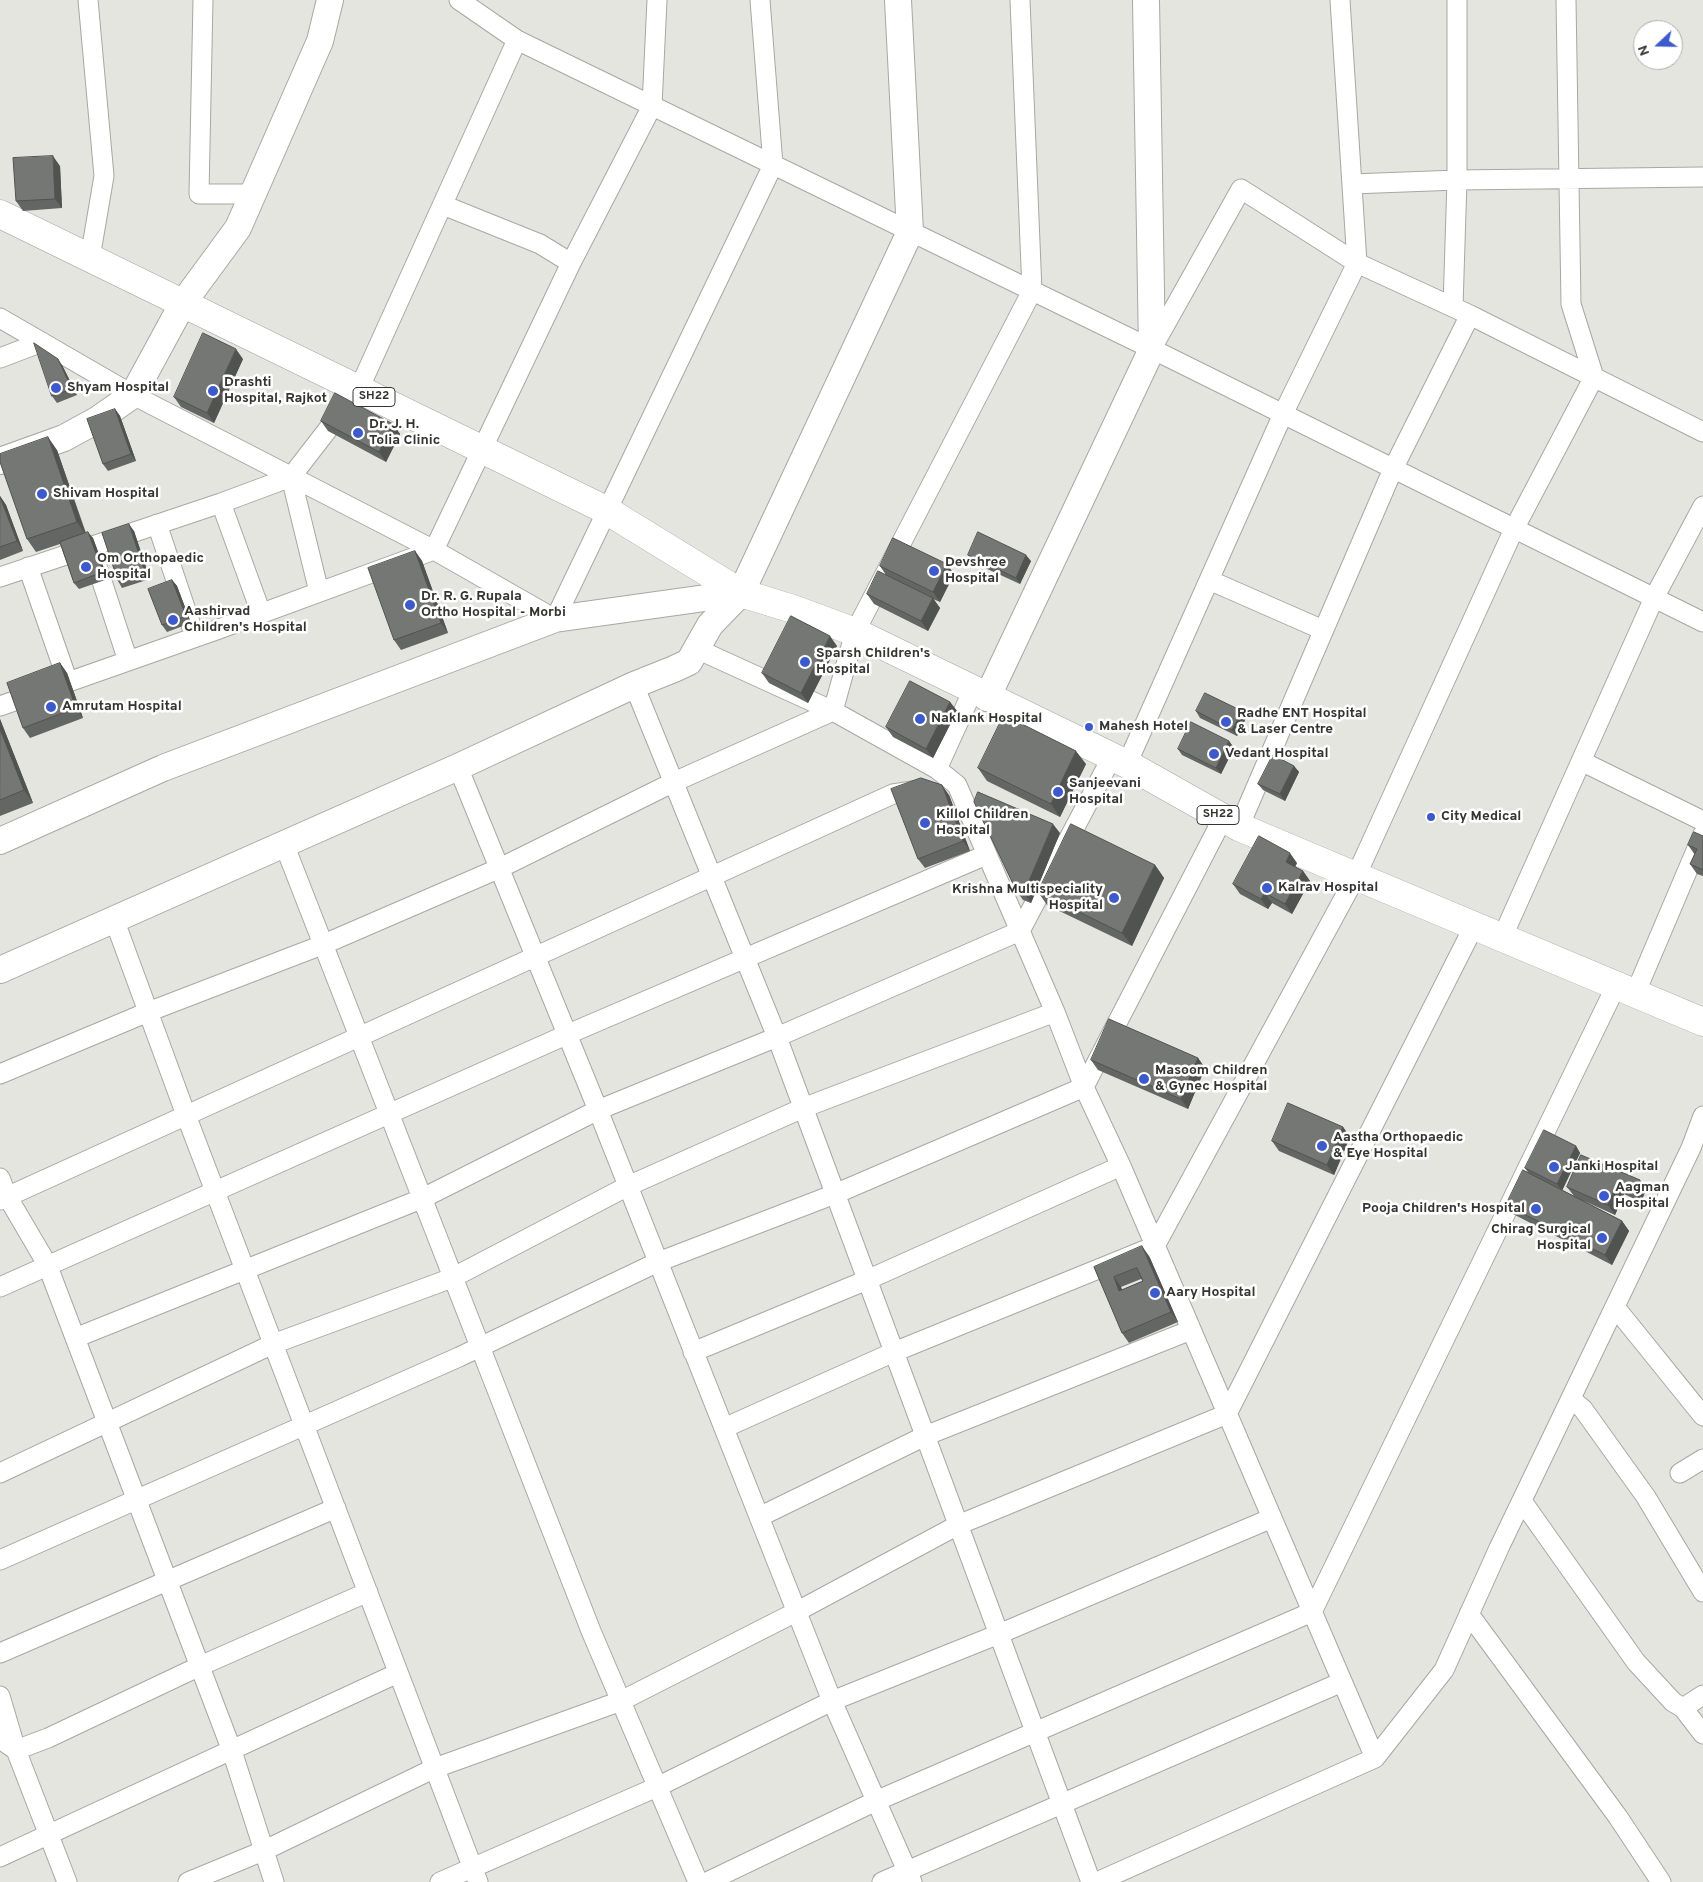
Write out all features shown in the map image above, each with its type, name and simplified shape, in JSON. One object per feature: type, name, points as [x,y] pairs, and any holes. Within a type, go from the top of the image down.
[{"type":"main road","name":"SH22","points":[[1,213],[606,510],[741,593],[793,608],[855,632],[1119,761],[1231,822],[1703,1022]]},
{"type":"street","points":[[88,0],[104,176],[90,258]]},
{"type":"street","points":[[203,0],[199,194],[253,194]]},
{"type":"street","points":[[0,462],[64,438],[97,420],[133,395],[183,303],[238,228],[320,42],[330,0]]},
{"type":"street","points":[[460,0],[517,40],[1152,349],[1703,622]]},
{"type":"street","points":[[2,700],[68,682],[434,550],[572,263],[652,106],[657,0]]},
{"type":"street","points":[[555,619],[773,165],[760,0]]},
{"type":"street","points":[[0,970],[458,767],[634,684],[689,662],[710,625],[741,593],[910,232],[898,0]]},
{"type":"street","points":[[833,711],[855,632],[1032,291],[1020,0]]},
{"type":"street","points":[[1146,0],[1152,349]]},
{"type":"street","points":[[75,1338],[421,1199],[598,1110],[777,1037],[1020,931],[1119,761],[1209,580],[1283,414],[1357,263],[1340,0]]},
{"type":"street","points":[[1453,307],[1457,180],[1457,0]]},
{"type":"street","points":[[724,1428],[894,1352],[1155,1246],[1356,876],[1514,529],[1594,377],[1571,304],[1566,0]]},
{"type":"street","points":[[0,577],[221,503],[291,476],[359,389],[517,40]]},
{"type":"street","points":[[1352,184],[1457,180],[1703,177]]},
{"type":"street","points":[[937,769],[980,694],[1152,349],[1241,189],[1357,263],[1470,315],[1703,432]]},
{"type":"street","points":[[443,205],[540,244],[572,263]]},
{"type":"street","points":[[0,1560],[479,1347],[658,1262],[835,1194],[1084,1087],[1231,822],[1323,630],[1393,469],[1470,315]]},
{"type":"street","points":[[0,318],[133,395],[434,550],[555,619]]},
{"type":"street","points":[[0,358],[42,342]]},
{"type":"street","points":[[291,476],[319,592]]},
{"type":"street","points":[[221,503],[261,613]]},
{"type":"street","points":[[1502,938],[1654,598],[1703,506]]},
{"type":"street","points":[[157,524],[195,637]]},
{"type":"street","points":[[91,546],[128,660]]},
{"type":"street","points":[[28,567],[68,682]]},
{"type":"street","points":[[1209,580],[1323,630]]},
{"type":"street","points":[[0,840],[164,768],[555,619],[741,593]]},
{"type":"street","points":[[697,649],[833,711],[937,769],[957,784],[1084,1087],[1121,1166],[1375,1758]]},
{"type":"street","points":[[634,684],[777,1037],[1062,1803],[1100,1881],[1375,1758],[1444,1670],[1522,1501],[1692,1148],[1703,1116]]},
{"type":"street","points":[[0,1074],[148,1012],[322,945],[500,868],[674,782],[833,711]]},
{"type":"street","points":[[1581,761],[1703,821]]},
{"type":"street","points":[[458,767],[598,1110],[832,1701],[909,1876]]},
{"type":"street","points":[[4,1198],[893,794],[957,784]]},
{"type":"street","points":[[707,1882],[876,1800],[1312,1612],[1703,834]]},
{"type":"street","points":[[284,844],[387,1114],[620,1701],[698,1882]]},
{"type":"street","points":[[0,1286],[567,1035],[986,855]]},
{"type":"street","points":[[114,920],[186,1115],[475,1875]]},
{"type":"street","points":[[188,1882],[263,1851],[435,1768],[620,1701],[796,1612],[958,1525],[1227,1414],[1474,926]]},
{"type":"street","points":[[0,1473],[273,1344],[452,1278],[628,1186],[803,1108],[1054,1012]]},
{"type":"street","points":[[693,1352],[867,1280],[1121,1166]]},
{"type":"street","points":[[0,1178],[4,1198],[46,1264],[75,1338],[232,1751],[274,1882]]},
{"type":"street","points":[[1615,1307],[1703,1416]]},
{"type":"street","points":[[759,1517],[925,1436],[1191,1330]]},
{"type":"street","points":[[1571,1399],[1583,1409],[1646,1497],[1703,1592]]},
{"type":"street","points":[[1680,1473],[1703,1459]]},
{"type":"street","points":[[1522,1501],[1636,1662],[1673,1702],[1683,1708],[1703,1734]]},
{"type":"street","points":[[0,1653],[336,1508]]},
{"type":"street","points":[[440,1882],[475,1875],[832,1701],[998,1634],[1272,1518]]},
{"type":"street","points":[[16,1750],[48,1738],[200,1666],[368,1592]]},
{"type":"street","points":[[1469,1614],[1618,1817],[1660,1882]]},
{"type":"street","points":[[0,1857],[398,1673]]},
{"type":"street","points":[[882,1882],[909,1876],[1062,1803],[1342,1682]]},
{"type":"street","points":[[1683,1708],[1703,1695]]},
{"type":"street","points":[[0,1696],[16,1750],[67,1882]]},
{"type":"street","points":[[0,1739],[16,1750]]},
{"type":"building","points":[[53,156],[55,199],[16,201],[13,158]]},
{"type":"building","points":[[203,333],[236,349],[207,413],[174,397]]},
{"type":"building","points":[[34,343],[58,359],[72,389],[52,396]]},
{"type":"building","points":[[335,393],[393,424],[379,452],[321,421]]},
{"type":"building","points":[[115,409],[131,454],[103,464],[87,419]]},
{"type":"building","points":[[48,437],[77,522],[27,539],[0,462],[0,454]]},
{"type":"building","points":[[0,497],[17,541],[0,547]]},
{"type":"building","points":[[129,524],[145,572],[118,581],[102,533]]},
{"type":"building","points":[[88,532],[103,572],[74,583],[60,542]]},
{"type":"building","points":[[978,532],[1026,555],[1016,578],[968,555]]},
{"type":"building","points":[[893,538],[947,564],[933,592],[880,566]]},
{"type":"building","points":[[415,551],[441,623],[394,640],[368,568]]},
{"type":"building","points":[[878,571],[933,598],[921,621],[867,594]]},
{"type":"building","points":[[172,580],[186,616],[162,625],[148,589]]},
{"type":"building","points":[[791,616],[830,636],[801,693],[762,673]]},
{"type":"building","points":[[60,663],[76,708],[23,728],[7,683]]},
{"type":"building","points":[[910,681],[950,702],[926,749],[886,727]]},
{"type":"building","points":[[1205,693],[1242,711],[1232,730],[1196,711]]},
{"type":"building","points":[[1004,715],[1076,751],[1051,804],[978,768]]},
{"type":"building","points":[[1191,722],[1229,741],[1216,768],[1178,749]]},
{"type":"building","points":[[0,729],[24,790],[0,800]]},
{"type":"building","points":[[1273,755],[1294,766],[1280,794],[1258,784]]},
{"type":"building","points":[[921,778],[942,785],[963,841],[918,859],[891,789]]},
{"type":"building","points":[[978,792],[1053,824],[1024,893],[1016,890],[974,802]]},
{"type":"building","points":[[1071,824],[1155,865],[1122,933],[1038,892]]},
{"type":"building","points":[[1694,832],[1703,836],[1703,870],[1690,864],[1697,849],[1688,845]]},
{"type":"building","points":[[1259,836],[1290,853],[1286,862],[1303,871],[1285,904],[1265,893],[1261,899],[1233,884]]},
{"type":"building","points":[[1109,1019],[1198,1058],[1181,1099],[1091,1060]]},
{"type":"building","points":[[1288,1103],[1343,1127],[1327,1165],[1272,1141]]},
{"type":"building","points":[[1544,1130],[1576,1146],[1557,1184],[1525,1168]]},
{"type":"building","points":[[1581,1155],[1640,1180],[1635,1192],[1617,1184],[1608,1205],[1567,1187]]},
{"type":"building","points":[[1523,1170],[1622,1221],[1605,1255],[1506,1205]]},
{"type":"building","points":[[1142,1246],[1171,1312],[1122,1333],[1094,1267]],"holes":[[[1137,1268],[1143,1281],[1119,1291],[1114,1277]]]},
{"type":"place","name":"Shyam Hospital","points":[[56,388]]},
{"type":"place","name":"Drashti Hospital, Rajkot","points":[[213,391]]},
{"type":"place","name":"Dr. J. H. Tolia Clinic","points":[[358,433]]},
{"type":"place","name":"Shivam Hospital","points":[[42,494]]},
{"type":"place","name":"Om Orthopaedic Hospital","points":[[86,567]]},
{"type":"place","name":"Devshree Hospital","points":[[934,571]]},
{"type":"place","name":"Dr. R. G. Rupala Ortho Hospital - Morbi","points":[[410,605]]},
{"type":"place","name":"Aashirvad Children's Hospital","points":[[173,620]]},
{"type":"place","name":"Sparsh Children's Hospital","points":[[805,662]]},
{"type":"place","name":"Amrutam Hospital","points":[[51,707]]},
{"type":"place","name":"Naklank Hospital","points":[[920,719]]},
{"type":"place","name":"Radhe ENT Hospital & Laser Centre","points":[[1226,722]]},
{"type":"place","name":"Mahesh Hotel","points":[[1089,727]]},
{"type":"place","name":"Vedant Hospital","points":[[1214,754]]},
{"type":"place","name":"Sanjeevani Hospital","points":[[1058,792]]},
{"type":"place","name":"City Medical","points":[[1431,817]]},
{"type":"place","name":"Killol Children Hospital","points":[[925,823]]},
{"type":"place","name":"Kalrav Hospital","points":[[1267,888]]},
{"type":"place","name":"Krishna Multispeciality Hospital","points":[[1114,898]]},
{"type":"place","name":"Masoom Children & Gynec Hospital","points":[[1144,1079]]},
{"type":"place","name":"Aastha Orthopaedic & Eye Hospital","points":[[1322,1146]]},
{"type":"place","name":"Janki Hospital","points":[[1554,1167]]},
{"type":"place","name":"Aagman Hospital","points":[[1604,1196]]},
{"type":"place","name":"Pooja Children's Hospital","points":[[1536,1209]]},
{"type":"place","name":"Chirag Surgical Hospital","points":[[1602,1238]]},
{"type":"place","name":"Aary Hospital","points":[[1155,1293]]}]
